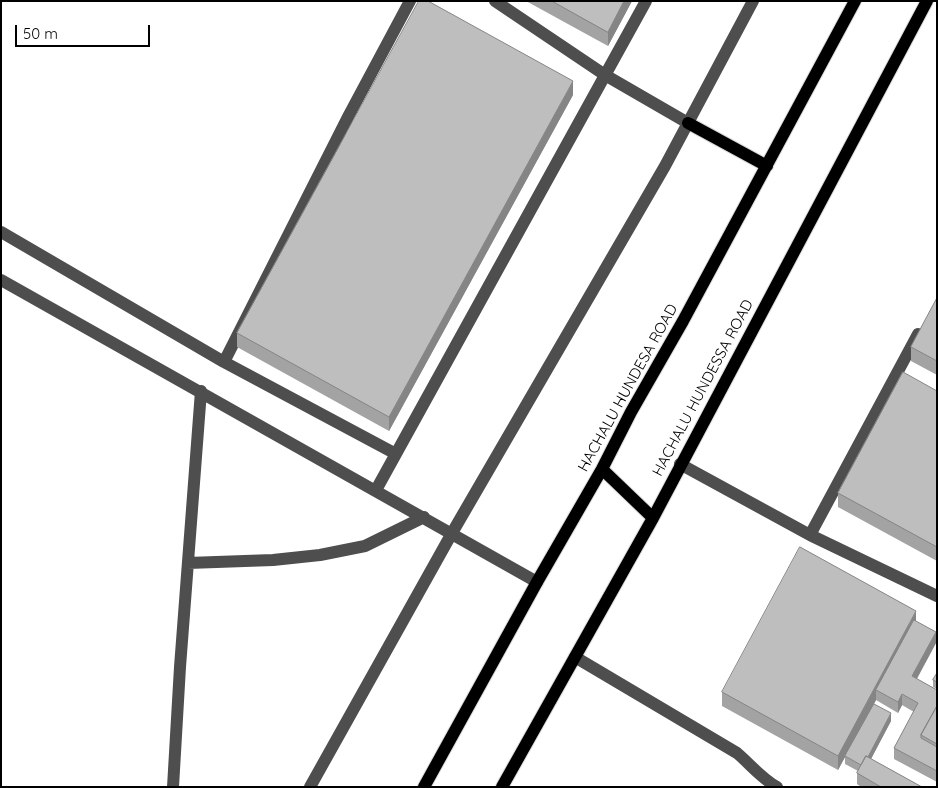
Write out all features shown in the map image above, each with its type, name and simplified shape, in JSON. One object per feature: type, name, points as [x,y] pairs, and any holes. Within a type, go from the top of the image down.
[{"type":"main road","name":"HACHALU HUNDESA ROAD","points":[[424,787],[537,582],[602,469],[631,412],[683,321],[855,1]]},
{"type":"main road","name":"HACHALU HUNDESSA ROAD","points":[[502,787],[653,518],[927,1]]},
{"type":"main road","points":[[688,123],[767,166]]},
{"type":"main road","points":[[602,469],[653,518]]},
{"type":"street","points":[[224,362],[349,115],[410,1]]},
{"type":"street","points":[[495,1],[605,75],[688,123]]},
{"type":"street","points":[[376,490],[646,1]]},
{"type":"street","points":[[310,787],[452,532],[666,166],[753,1]]},
{"type":"street","points":[[1,232],[224,362],[396,454]]},
{"type":"street","points":[[1,280],[452,532],[537,582]]},
{"type":"street","points":[[810,535],[902,372],[924,323]]},
{"type":"street","points":[[173,787],[201,392]]},
{"type":"street","points":[[680,464],[810,535],[937,596]]},
{"type":"street","points":[[188,563],[273,560],[320,555],[365,546],[424,517]]},
{"type":"street","points":[[575,657],[737,753],[754,767],[770,785]]},
{"type":"building","points":[[419,1],[428,1],[573,81],[389,417],[237,333]]},
{"type":"building","points":[[552,1],[624,1],[608,32]]},
{"type":"building","points":[[937,298],[937,361],[911,347]]},
{"type":"building","points":[[903,372],[937,391],[937,547],[838,493]]},
{"type":"building","points":[[800,547],[916,611],[838,756],[722,692]]},
{"type":"building","points":[[914,620],[936,632],[912,676],[937,690],[937,706],[921,738],[937,747],[937,771],[894,748],[918,703],[902,694],[898,702],[876,690]]},
{"type":"building","points":[[937,673],[937,682],[933,680]]},
{"type":"building","points":[[874,704],[891,713],[868,757],[866,756],[861,765],[845,756]]},
{"type":"building","points":[[937,706],[937,744],[921,735]]},
{"type":"building","points":[[866,756],[922,787],[881,787],[857,773]]}]
